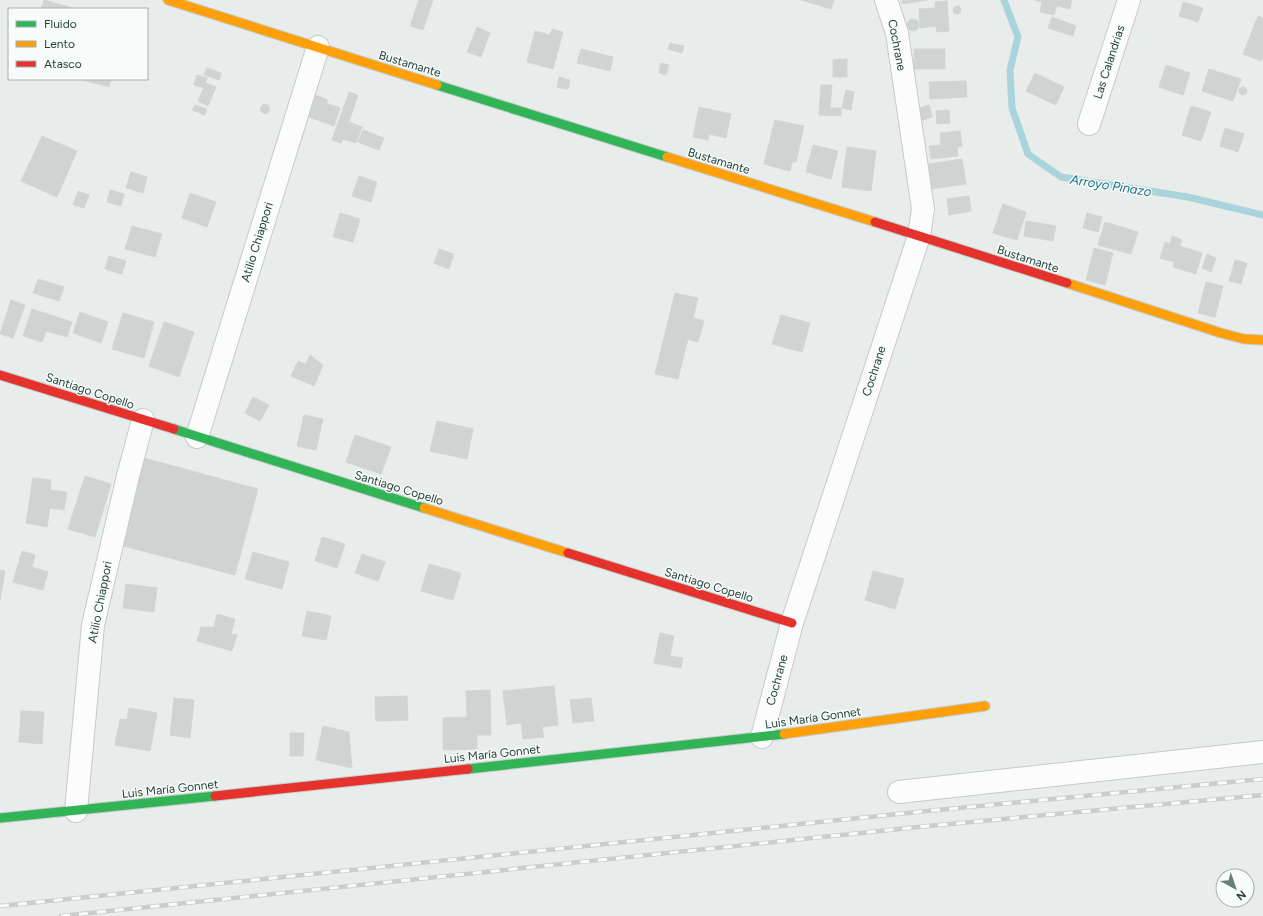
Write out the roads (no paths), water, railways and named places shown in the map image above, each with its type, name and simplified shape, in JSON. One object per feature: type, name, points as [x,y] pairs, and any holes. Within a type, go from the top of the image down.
[{"type":"street","name":"Bustamante","points":[[168,0],[919,236],[1221,333],[1244,339],[1263,340]]},
{"type":"street","name":"Cochrane","points":[[762,737],[792,623],[919,236],[923,209],[896,33],[886,0]]},
{"type":"street","name":"Las Calandrias","points":[[1090,124],[1129,0]]},
{"type":"street","name":"Atilio Chiappori","points":[[197,437],[318,47]]},
{"type":"street","name":"Santiago Copello","points":[[0,375],[792,623]]},
{"type":"street","name":"Atilio Chiappori","points":[[76,811],[93,625],[128,476],[143,420]]},
{"type":"street","name":"Luis María Gonnet","points":[[0,818],[762,737],[985,706]]},
{"type":"street","points":[[899,792],[1263,752]]},
{"type":"waterway","name":"Arroyo Pinazo","points":[[1004,0],[1018,37],[1010,70],[1012,108],[1028,154],[1061,177],[1188,197],[1263,215]]},
{"type":"railway","points":[[0,906],[927,811],[1263,779]]},
{"type":"railway","points":[[61,916],[928,826],[1263,795]]}]
